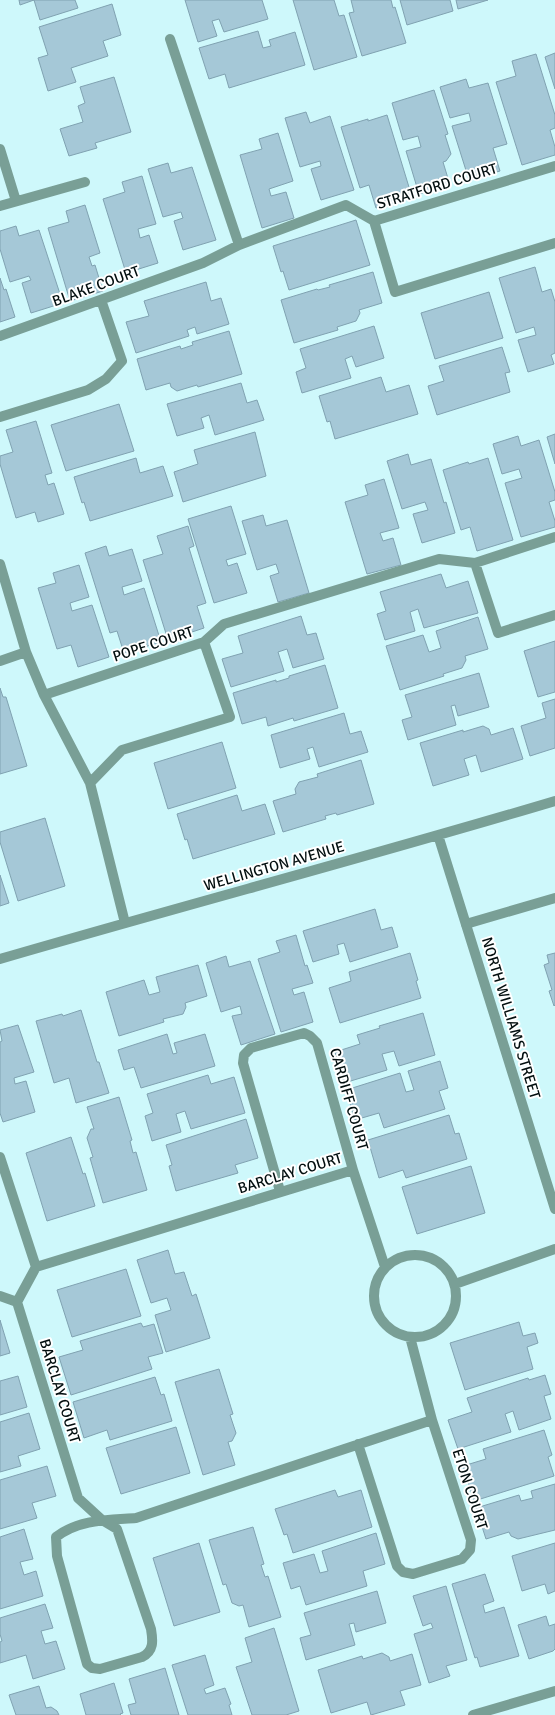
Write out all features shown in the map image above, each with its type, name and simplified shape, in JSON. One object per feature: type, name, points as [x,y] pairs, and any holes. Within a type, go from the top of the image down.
[{"type":"street","points":[[170,39],[239,245]]},
{"type":"street","points":[[0,149],[16,201]]},
{"type":"street","name":"STRATFORD COURT","points":[[555,166],[374,221],[395,292],[555,243]]},
{"type":"street","points":[[0,206],[84,182]]},
{"type":"street","name":"BLAKE COURT","points":[[0,336],[203,263],[239,245],[346,205],[374,221]]},
{"type":"street","points":[[0,417],[88,390],[106,379],[122,361],[101,300]]},
{"type":"street","points":[[204,642],[224,624],[440,559],[475,563],[555,537]]},
{"type":"street","points":[[475,563],[498,634],[555,615]]},
{"type":"street","points":[[0,564],[26,652],[44,695],[90,783],[125,922]]},
{"type":"street","name":"POPE COURT","points":[[44,695],[204,642],[230,717],[122,750],[90,783]]},
{"type":"street","points":[[0,661],[26,652]]},
{"type":"street","name":"WELLINGTON AVENUE","points":[[0,959],[125,922],[438,836],[555,801]]},
{"type":"street","name":"NORTH WILLIAMS STREET","points":[[438,836],[555,1209]]},
{"type":"street","points":[[466,924],[555,898]]},
{"type":"street","name":"CARDIFF COURT","points":[[280,1191],[243,1063],[244,1055],[251,1048],[304,1033],[310,1036],[317,1043],[353,1170]]},
{"type":"street","points":[[0,1157],[36,1267],[17,1302],[0,1296]]},
{"type":"street","name":"BARCLAY COURT","points":[[36,1267],[280,1191],[353,1170],[386,1267]]},
{"type":"street","points":[[455,1284],[555,1249]]},
{"type":"street","points":[[414,1254],[427,1256],[440,1262],[449,1271],[455,1284],[457,1297],[456,1304],[447,1322],[436,1331],[424,1336],[410,1337],[397,1333],[385,1325],[377,1314],[374,1301],[374,1287],[379,1274],[400,1257],[414,1254]]},
{"type":"street","name":"BARCLAY COURT","points":[[17,1302],[78,1498],[102,1520],[117,1529],[149,1622],[153,1642],[152,1649],[146,1655],[100,1669],[92,1668],[87,1664],[85,1659],[57,1556],[56,1537],[64,1530],[77,1524],[102,1520]]},
{"type":"street","points":[[102,1520],[136,1518],[432,1420],[410,1337]]},
{"type":"street","name":"ETON COURT","points":[[358,1444],[397,1566],[402,1572],[413,1574],[462,1559],[470,1550],[471,1540],[432,1420]]},
{"type":"street","points":[[473,1715],[555,1691]]},
{"type":"building","points":[[19,0],[34,0],[20,5]]},
{"type":"building","points":[[34,0],[75,0],[78,8],[40,20]]},
{"type":"building","points":[[185,0],[262,0],[268,19],[224,32],[219,19],[212,21],[217,36],[198,42]]},
{"type":"building","points":[[293,0],[334,0],[339,16],[344,15],[357,57],[314,70]]},
{"type":"building","points":[[351,0],[391,0],[393,8],[395,7],[406,43],[362,56],[349,13],[354,12]]},
{"type":"building","points":[[400,0],[450,0],[453,11],[407,25]]},
{"type":"building","points":[[456,0],[488,0],[458,9]]},
{"type":"building","points":[[112,4],[121,35],[103,41],[108,56],[71,68],[76,82],[48,91],[38,58],[48,55],[39,27]]},
{"type":"building","points":[[258,31],[263,48],[271,46],[269,40],[295,32],[305,65],[229,88],[225,74],[209,79],[199,48]]},
{"type":"building","points":[[555,53],[555,89],[545,57]]},
{"type":"building","points":[[536,54],[555,115],[555,128],[550,130],[555,147],[555,155],[522,165],[496,82],[516,76],[512,61]]},
{"type":"building","points":[[114,77],[131,132],[95,143],[97,148],[69,156],[60,129],[83,122],[78,106],[85,103],[80,87]]},
{"type":"building","points":[[466,79],[469,88],[488,83],[507,144],[493,148],[500,171],[469,180],[452,126],[471,121],[469,113],[450,118],[440,87]]},
{"type":"building","points":[[434,90],[448,134],[445,135],[451,154],[446,161],[443,162],[450,185],[419,194],[406,151],[421,147],[418,136],[403,140],[392,103]]},
{"type":"building","points":[[306,112],[310,123],[330,116],[354,190],[321,200],[311,169],[321,166],[320,161],[300,167],[285,118]]},
{"type":"building","points":[[387,115],[412,197],[376,208],[369,185],[360,188],[341,127]]},
{"type":"building","points":[[278,133],[293,181],[269,189],[271,196],[286,192],[294,218],[262,228],[240,155],[262,149],[259,139]]},
{"type":"building","points":[[168,163],[171,173],[192,167],[216,240],[183,250],[174,221],[183,218],[181,212],[163,217],[148,169]]},
{"type":"building","points":[[142,176],[156,224],[138,229],[140,238],[149,235],[158,263],[126,273],[103,199],[125,192],[122,182]]},
{"type":"building","points":[[85,205],[100,253],[89,257],[92,266],[95,265],[103,291],[70,301],[48,228],[69,222],[66,211]]},
{"type":"building","points":[[356,220],[370,265],[289,290],[283,271],[281,272],[273,246]]},
{"type":"building","points":[[16,226],[19,236],[39,230],[63,303],[31,313],[22,283],[31,280],[29,276],[10,282],[0,249],[0,231]]},
{"type":"building","points":[[535,267],[542,292],[551,289],[555,302],[555,353],[551,355],[554,364],[528,372],[518,340],[536,335],[534,327],[516,333],[499,278]]},
{"type":"building","points":[[373,272],[382,303],[359,310],[360,313],[356,321],[337,327],[338,330],[294,343],[281,300],[317,289],[330,287],[329,285]]},
{"type":"building","points":[[0,278],[4,290],[6,289],[15,317],[0,322]]},
{"type":"building","points":[[206,282],[211,301],[221,298],[229,324],[197,334],[195,327],[187,330],[189,336],[136,353],[126,322],[149,316],[144,301]]},
{"type":"building","points":[[489,292],[503,338],[435,359],[421,313]]},
{"type":"building","points":[[374,326],[384,358],[356,367],[352,356],[345,359],[351,378],[302,393],[296,372],[306,368],[300,349]]},
{"type":"building","points":[[229,331],[242,374],[198,387],[197,385],[177,391],[171,387],[170,383],[146,390],[137,359],[180,346],[181,349],[193,345],[192,342]]},
{"type":"building","points":[[502,347],[510,372],[505,373],[510,392],[437,415],[428,386],[444,381],[439,366]]},
{"type":"building","points":[[381,377],[386,392],[409,385],[418,414],[335,439],[330,421],[327,422],[319,396]]},
{"type":"building","points":[[241,383],[247,403],[257,400],[264,420],[215,435],[209,415],[201,418],[204,428],[177,436],[167,404]]},
{"type":"building","points":[[119,404],[134,451],[66,471],[51,425]]},
{"type":"building","points":[[36,421],[52,473],[45,475],[48,485],[54,483],[64,514],[38,522],[35,512],[16,518],[0,464],[0,456],[13,452],[6,430]]},
{"type":"building","points":[[255,432],[266,476],[183,502],[174,472],[198,464],[194,450]]},
{"type":"building","points":[[555,434],[555,464],[547,437]]},
{"type":"building","points":[[518,436],[521,446],[539,440],[555,492],[555,500],[549,502],[555,521],[555,527],[521,537],[505,483],[522,478],[519,469],[502,474],[493,444]]},
{"type":"building","points":[[408,454],[411,465],[431,459],[444,503],[446,502],[455,533],[422,543],[413,514],[428,510],[425,502],[402,509],[387,461]]},
{"type":"building","points":[[136,458],[140,473],[163,466],[173,496],[90,521],[84,502],[82,503],[74,477]]},
{"type":"building","points":[[488,458],[513,540],[477,551],[470,527],[461,530],[443,470],[468,462],[469,464]]},
{"type":"building","points":[[384,479],[399,528],[380,533],[383,541],[393,538],[401,565],[367,574],[345,502],[368,495],[365,485]]},
{"type":"building","points":[[231,506],[246,554],[226,560],[228,566],[237,563],[247,593],[214,603],[188,519]]},
{"type":"building","points":[[263,515],[266,526],[287,520],[309,593],[278,602],[270,576],[279,573],[276,564],[257,570],[242,521]]},
{"type":"building","points":[[188,526],[194,546],[189,548],[206,603],[197,606],[204,628],[168,640],[143,560],[163,554],[157,536]]},
{"type":"building","points":[[106,546],[109,556],[132,549],[142,581],[122,587],[124,595],[144,588],[161,642],[124,653],[117,631],[110,633],[85,553]]},
{"type":"building","points":[[79,565],[89,597],[70,603],[72,611],[92,605],[109,657],[78,667],[71,645],[57,649],[38,588],[56,583],[53,573]]},
{"type":"building","points":[[441,574],[446,588],[468,581],[478,613],[424,628],[418,609],[410,612],[415,631],[385,640],[377,614],[386,611],[380,592]]},
{"type":"building","points":[[301,616],[307,635],[316,633],[324,659],[293,668],[287,649],[278,652],[284,671],[231,687],[222,659],[243,653],[238,636]]},
{"type":"building","points":[[478,617],[488,649],[465,656],[466,660],[462,668],[443,674],[444,676],[400,690],[386,646],[423,635],[429,652],[441,648],[436,631]]},
{"type":"building","points":[[555,641],[555,692],[538,697],[524,651]]},
{"type":"building","points":[[325,665],[338,708],[294,721],[293,718],[268,726],[266,717],[242,724],[233,693],[276,680],[276,682],[289,678],[289,676]]},
{"type":"building","points":[[479,673],[489,707],[458,716],[455,705],[451,706],[456,725],[408,740],[402,720],[412,717],[405,695]]},
{"type":"building","points":[[0,688],[3,697],[6,697],[27,766],[0,774]]},
{"type":"building","points":[[555,699],[555,748],[530,756],[521,726],[546,718],[542,703]]},
{"type":"building","points":[[344,713],[350,734],[361,731],[368,752],[319,767],[313,747],[307,749],[310,759],[280,768],[271,735]]},
{"type":"building","points":[[483,726],[489,729],[491,735],[513,728],[523,759],[481,772],[476,755],[464,759],[469,775],[433,786],[420,743],[463,730],[463,732]]},
{"type":"building","points":[[222,742],[236,788],[168,809],[154,763]]},
{"type":"building","points":[[361,760],[374,804],[337,815],[336,813],[325,816],[326,819],[283,832],[273,801],[296,794],[295,789],[299,782],[318,777],[317,774]]},
{"type":"building","points":[[237,795],[242,811],[265,804],[275,834],[193,859],[177,814]]},
{"type":"building","points":[[45,818],[65,886],[18,901],[0,842],[0,832]]},
{"type":"building","points":[[0,875],[9,903],[0,906]]},
{"type":"building","points":[[375,909],[381,930],[392,927],[398,947],[350,962],[344,943],[337,945],[339,954],[313,962],[303,931]]},
{"type":"building","points":[[296,935],[305,966],[307,965],[313,983],[292,989],[294,995],[304,992],[313,1022],[281,1032],[258,959],[280,952],[276,941]]},
{"type":"building","points":[[410,953],[418,980],[416,981],[421,998],[340,1023],[329,988],[351,981],[349,972]]},
{"type":"building","points":[[555,953],[554,1006],[549,991],[552,990],[544,965],[549,963],[547,955]]},
{"type":"building","points":[[226,956],[229,967],[250,961],[275,1034],[241,1045],[232,1016],[242,1014],[240,1006],[221,1012],[206,963]]},
{"type":"building","points":[[198,965],[207,996],[185,1003],[186,1007],[183,1014],[163,1019],[164,1022],[119,1036],[106,992],[144,980],[149,995],[160,992],[156,977]]},
{"type":"building","points":[[81,1010],[97,1062],[99,1062],[109,1093],[76,1103],[69,1078],[54,1083],[36,1021],[62,1014],[63,1016]]},
{"type":"building","points":[[423,1013],[435,1055],[399,1066],[394,1051],[382,1054],[387,1070],[344,1083],[335,1052],[360,1044],[357,1035],[380,1028],[379,1026]]},
{"type":"building","points":[[18,1025],[34,1072],[14,1078],[15,1084],[26,1081],[35,1112],[3,1122],[0,1113],[0,1042],[2,1041],[0,1030]]},
{"type":"building","points":[[167,1034],[173,1054],[177,1053],[174,1043],[205,1034],[215,1066],[141,1088],[134,1067],[124,1070],[118,1050]]},
{"type":"building","points":[[440,1061],[448,1088],[439,1091],[445,1109],[384,1128],[379,1113],[355,1120],[346,1090],[400,1073],[406,1092],[414,1090],[408,1071]]},
{"type":"building","points":[[208,1075],[211,1084],[234,1077],[245,1113],[191,1129],[185,1111],[176,1114],[181,1132],[152,1141],[145,1116],[153,1113],[147,1094]]},
{"type":"building","points":[[119,1097],[132,1140],[130,1141],[133,1153],[136,1152],[147,1190],[103,1203],[90,1158],[93,1157],[87,1138],[91,1129],[94,1129],[87,1107]]},
{"type":"building","points":[[449,1115],[455,1134],[459,1133],[467,1159],[406,1178],[403,1170],[379,1178],[368,1140]]},
{"type":"building","points":[[246,1119],[258,1158],[235,1165],[238,1173],[176,1191],[169,1166],[172,1165],[166,1145]]},
{"type":"building","points":[[71,1137],[83,1174],[85,1173],[95,1206],[47,1221],[26,1153]]},
{"type":"building","points":[[471,1166],[485,1213],[417,1234],[402,1187]]},
{"type":"building","points":[[168,1250],[175,1274],[184,1272],[192,1296],[196,1294],[210,1338],[166,1352],[155,1315],[171,1310],[167,1298],[151,1303],[137,1260]]},
{"type":"building","points":[[126,1269],[141,1316],[72,1337],[57,1290]]},
{"type":"building","points":[[0,1320],[10,1353],[0,1356]]},
{"type":"building","points":[[519,1322],[523,1336],[535,1333],[538,1343],[527,1347],[533,1369],[465,1390],[450,1343]]},
{"type":"building","points":[[141,1323],[143,1327],[154,1324],[163,1353],[148,1357],[152,1369],[71,1395],[59,1357],[83,1350],[80,1341]]},
{"type":"building","points":[[219,1369],[233,1414],[230,1415],[236,1433],[232,1441],[228,1442],[235,1465],[203,1475],[175,1382]]},
{"type":"building","points":[[545,1375],[551,1394],[544,1396],[551,1419],[519,1430],[513,1411],[505,1414],[511,1432],[458,1449],[448,1420],[472,1412],[467,1398],[528,1378],[529,1380]]},
{"type":"building","points":[[18,1376],[27,1407],[0,1415],[0,1381]]},
{"type":"building","points":[[155,1377],[161,1395],[164,1394],[172,1421],[110,1440],[107,1430],[84,1438],[73,1402]]},
{"type":"building","points":[[29,1413],[40,1449],[18,1456],[21,1466],[0,1472],[0,1422]]},
{"type":"building","points":[[176,1427],[190,1473],[121,1494],[106,1448]]},
{"type":"building","points":[[544,1430],[552,1455],[548,1457],[554,1476],[474,1501],[463,1466],[486,1459],[483,1449]]},
{"type":"building","points":[[47,1466],[56,1496],[32,1503],[37,1518],[0,1529],[0,1480]]},
{"type":"building","points":[[555,1484],[555,1530],[518,1539],[511,1536],[509,1532],[486,1539],[476,1508],[519,1495],[521,1501],[533,1498],[531,1491]]},
{"type":"building","points":[[335,1490],[338,1497],[361,1490],[372,1527],[293,1553],[287,1534],[284,1535],[275,1509]]},
{"type":"building","points":[[253,1527],[264,1564],[261,1565],[265,1577],[268,1576],[281,1617],[249,1627],[243,1605],[239,1606],[232,1603],[226,1584],[223,1585],[209,1540]]},
{"type":"building","points":[[24,1529],[33,1559],[20,1562],[24,1575],[36,1571],[43,1596],[0,1609],[0,1537]]},
{"type":"building","points":[[376,1533],[385,1564],[363,1571],[367,1586],[306,1605],[300,1586],[291,1589],[283,1563],[314,1554],[320,1573],[328,1571],[322,1551]]},
{"type":"building","points":[[199,1543],[220,1612],[174,1626],[153,1558]]},
{"type":"building","points":[[555,1543],[555,1591],[548,1594],[545,1584],[522,1591],[512,1556]]},
{"type":"building","points":[[485,1574],[494,1601],[483,1605],[485,1613],[504,1607],[519,1656],[480,1667],[477,1657],[475,1658],[452,1584]]},
{"type":"building","points":[[446,1586],[467,1660],[446,1666],[450,1676],[429,1683],[414,1634],[433,1628],[431,1623],[423,1626],[413,1596]]},
{"type":"building","points":[[377,1591],[386,1623],[356,1632],[354,1623],[349,1624],[355,1645],[306,1660],[300,1638],[311,1635],[304,1613]]},
{"type":"building","points":[[45,1604],[53,1628],[41,1631],[45,1644],[56,1641],[65,1669],[33,1679],[26,1655],[0,1663],[0,1642],[2,1641],[0,1634],[0,1618]]},
{"type":"building","points":[[546,1616],[549,1626],[555,1624],[555,1649],[529,1659],[518,1625]]},
{"type":"building","points":[[274,1628],[299,1711],[286,1715],[252,1715],[236,1667],[252,1662],[245,1638]]},
{"type":"building","points":[[382,1653],[389,1657],[390,1661],[412,1654],[421,1685],[400,1691],[405,1705],[371,1715],[367,1702],[331,1713],[318,1670],[362,1656],[363,1659]]},
{"type":"building","points":[[205,1655],[214,1685],[204,1689],[206,1694],[225,1688],[231,1704],[229,1705],[232,1715],[188,1715],[172,1665]]},
{"type":"building","points":[[165,1668],[179,1715],[131,1715],[128,1705],[136,1703],[129,1679]]},
{"type":"building","points":[[114,1683],[123,1713],[120,1714],[121,1715],[86,1715],[80,1694]]},
{"type":"building","points":[[39,1686],[46,1708],[51,1707],[57,1711],[59,1715],[16,1715],[9,1695]]}]
